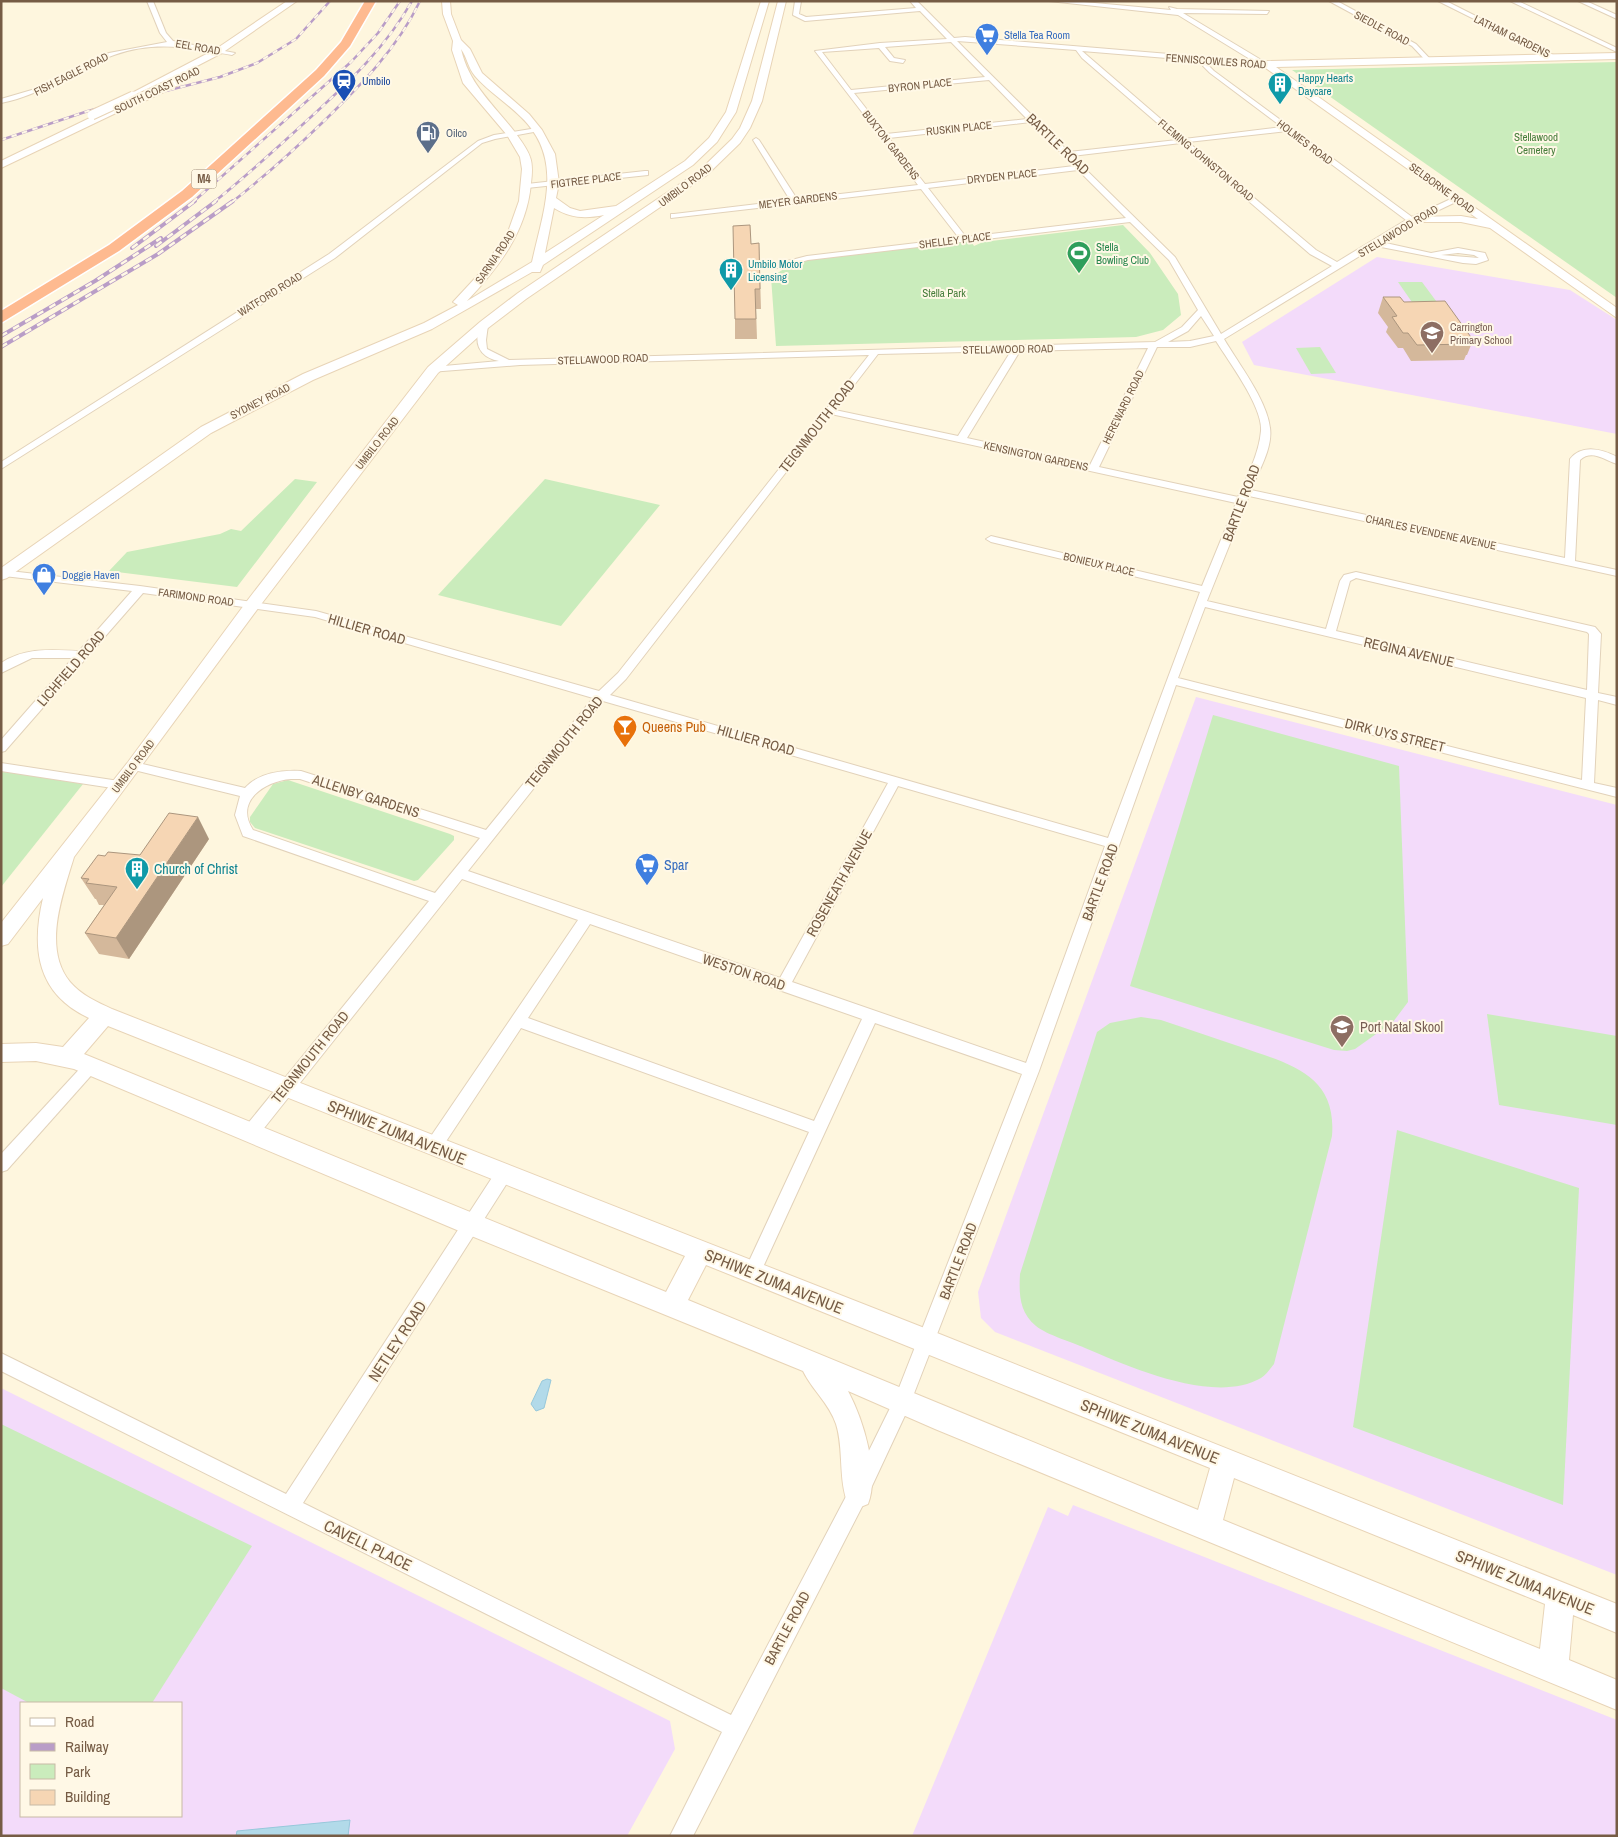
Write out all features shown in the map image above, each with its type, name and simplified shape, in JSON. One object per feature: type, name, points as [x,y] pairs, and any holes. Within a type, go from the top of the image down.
[{"type":"highway","name":"M4","points":[[1,318],[114,248],[187,194],[320,74],[346,44],[372,1]]},
{"type":"highway","points":[[231,135],[303,72],[330,41]]},
{"type":"highway","points":[[1,302],[79,254]]},
{"type":"main road","name":"SOUTH COAST ROAD","points":[[1,165],[135,98],[219,51],[293,1]]},
{"type":"main road","name":"SOUTH COAST ROAD","points":[[1,158],[92,116],[180,80],[232,52],[304,1]]},
{"type":"main road","name":"SARNIA ROAD","points":[[428,326],[470,293],[496,260],[514,232],[527,186],[525,157],[511,134],[468,83],[456,50],[457,41],[448,14],[446,1]]},
{"type":"main road","name":"UMBILO ROAD","points":[[540,262],[689,163],[706,148],[723,127],[736,97],[764,1]]},
{"type":"main road","name":"UMBILO ROAD","points":[[3,934],[134,766],[253,604],[434,370],[484,325],[522,296],[703,173],[728,150],[745,128],[755,108],[782,1]]},
{"type":"main road","name":"SARNIA ROAD","points":[[457,41],[466,49],[478,74],[521,112],[537,130],[550,154],[554,183],[540,262],[522,296]]},
{"type":"main road","name":"FENNISCOWLES ROAD","points":[[1265,64],[1617,56]]},
{"type":"main road","name":"SELBORNE ROAD","points":[[1265,64],[1458,199],[1617,314]]},
{"type":"main road","points":[[551,199],[561,208],[574,214],[598,213],[624,206]]},
{"type":"main road","points":[[1411,220],[1461,219],[1500,229]]},
{"type":"main road","name":"SYDNEY ROAD","points":[[3,574],[206,430],[308,377],[428,326],[472,303],[540,262]]},
{"type":"main road","name":"SPHIWE ZUMA AVENUE","points":[[65,856],[50,908],[46,947],[49,965],[69,994],[80,1003],[104,1015],[287,1086],[433,1147],[752,1272],[1617,1619]]},
{"type":"main road","points":[[79,1061],[104,1015]]},
{"type":"main road","points":[[1,1053],[40,1051],[79,1061],[472,1225],[811,1362],[902,1403],[1617,1695]]},
{"type":"main road","points":[[672,1306],[700,1252]]},
{"type":"main road","points":[[811,1362],[833,1389],[847,1414],[855,1443],[858,1494]]},
{"type":"main road","points":[[1207,1527],[1225,1462]]},
{"type":"main road","points":[[1553,1669],[1560,1596]]},
{"type":"street","name":"EEL ROAD","points":[[150,1],[164,35],[171,43],[232,52]]},
{"type":"street","points":[[798,1],[796,15],[805,19],[922,9]]},
{"type":"street","name":"BARTLE ROAD","points":[[681,1836],[735,1728],[858,1494],[902,1403],[1030,1071],[1173,680],[1262,450],[1266,429],[1265,419],[1253,392],[1172,259],[914,1]]},
{"type":"street","points":[[1052,1],[1178,12],[1266,12]]},
{"type":"street","points":[[1161,1],[1265,64]]},
{"type":"street","name":"SIEDLE ROAD","points":[[1332,1],[1414,46],[1429,61]]},
{"type":"street","name":"LATHAM GARDENS","points":[[1441,1],[1556,58]]},
{"type":"street","points":[[1513,1],[1617,50]]},
{"type":"street","points":[[1581,1],[1617,17]]},
{"type":"street","name":"FENNISCOWLES ROAD","points":[[818,52],[951,38],[1265,64]]},
{"type":"street","name":"FISH EAGLE ROAD","points":[[1,101],[39,92],[111,54],[138,47],[171,43]]},
{"type":"street","points":[[880,45],[892,60],[903,62]]},
{"type":"street","name":"FLEMING JOHNSTON ROAD","points":[[1079,49],[1082,55],[1313,252],[1338,266]]},
{"type":"street","name":"BUXTON GARDENS","points":[[818,52],[964,238]]},
{"type":"street","name":"HOLMES ROAD","points":[[1206,60],[1206,66],[1212,72],[1411,220]]},
{"type":"street","name":"BYRON PLACE","points":[[849,92],[992,78]]},
{"type":"street","name":"RUSKIN PLACE","points":[[884,136],[1034,120]]},
{"type":"street","points":[[1069,154],[1287,129]]},
{"type":"street","name":"WATFORD ROAD","points":[[1,466],[332,256],[480,142],[494,136],[537,130]]},
{"type":"street","points":[[756,140],[794,201]]},
{"type":"street","name":"DRYDEN PLACE","points":[[923,185],[1082,167]]},
{"type":"street","name":"FIGTREE PLACE","points":[[527,186],[645,173]]},
{"type":"street","name":"MEYER GARDENS","points":[[674,216],[923,185]]},
{"type":"street","name":"STELLAWOOD ROAD","points":[[434,370],[520,362],[1190,344],[1219,338],[1411,220],[1458,199]]},
{"type":"street","name":"SHELLEY PLACE","points":[[779,266],[807,258],[1133,219]]},
{"type":"street","points":[[1375,243],[1434,255],[1474,262],[1484,260],[1482,255],[1477,253],[1448,250],[1434,255]]},
{"type":"street","points":[[1153,346],[1185,329],[1202,310]]},
{"type":"street","name":"STELLAWOOD ROAD","points":[[484,325],[480,345],[488,356],[520,362]]},
{"type":"street","name":"HEREWARD ROAD","points":[[1093,469],[1153,346]]},
{"type":"street","points":[[960,440],[1016,350]]},
{"type":"street","name":"TEIGNMOUTH ROAD","points":[[251,1132],[600,696],[622,676],[876,351]]},
{"type":"street","name":"KENSINGTON GARDENS","points":[[829,411],[1093,469],[1244,497]]},
{"type":"street","points":[[1570,562],[1575,459],[1581,454],[1592,452],[1617,460]]},
{"type":"street","name":"CHARLES EVENDENE AVENUE","points":[[1244,497],[1617,572]]},
{"type":"street","name":"BONIEUX PLACE","points":[[991,539],[1205,596]]},
{"type":"street","name":"FARIMOND ROAD","points":[[3,574],[253,604]]},
{"type":"street","points":[[1330,633],[1345,581],[1348,577],[1356,575],[1585,627],[1595,634],[1588,786]]},
{"type":"street","name":"LICHFIELD ROAD","points":[[1,748],[140,589]]},
{"type":"street","name":"REGINA AVENUE","points":[[1205,596],[1330,633],[1617,701]]},
{"type":"street","name":"HILLIER ROAD","points":[[253,604],[316,614],[1114,844]]},
{"type":"street","points":[[1,669],[18,657],[28,653],[83,655]]},
{"type":"street","name":"DIRK UYS STREET","points":[[1173,680],[1617,793]]},
{"type":"street","points":[[134,766],[246,793],[241,805],[241,820],[248,833],[438,899]]},
{"type":"street","points":[[1,767],[119,785]]},
{"type":"street","name":"ALLENBY GARDENS","points":[[246,793],[259,784],[282,774],[301,775],[488,836]]},
{"type":"street","name":"ROSENEATH AVENUE","points":[[783,986],[895,781]]},
{"type":"street","name":"WESTON ROAD","points":[[458,873],[1030,1071]]},
{"type":"street","points":[[433,1147],[587,918]]},
{"type":"street","points":[[752,1272],[871,1016]]},
{"type":"street","points":[[517,1020],[819,1129]]},
{"type":"street","points":[[1,1165],[79,1061]]},
{"type":"street","name":"NETLEY ROAD","points":[[290,1506],[503,1175]]},
{"type":"street","name":"CAVELL PLACE","points":[[1,1362],[735,1728]]},
{"type":"shaded area","name":"Carrington Primary School","points":[[1377,257],[1570,290],[1617,320],[1617,434],[1254,365],[1242,342]]},
{"type":"shaded area","name":"Port Natal Skool","points":[[1196,697],[1617,805],[1617,1575],[995,1332],[981,1318],[978,1292]]},
{"type":"shaded area","points":[[1,1388],[670,1721],[675,1749],[627,1836],[1,1836]]},
{"type":"shaded area","points":[[1073,1505],[1617,1720],[1617,1836],[912,1836],[1048,1507],[1068,1516]]},
{"type":"green space","name":"Stellawood Cemetery","points":[[1617,62],[1617,298],[1292,70]]},
{"type":"green space","name":"Stella Park","points":[[1123,225],[1150,253],[1178,294],[1181,315],[1163,330],[1136,337],[776,346],[771,277],[792,264],[807,260],[971,241],[974,246],[983,242]]},
{"type":"green space","points":[[1398,282],[1422,282],[1439,305],[1414,305]]},
{"type":"green space","points":[[1320,347],[1336,373],[1311,374],[1296,348]]},
{"type":"green space","points":[[295,479],[317,482],[237,587],[109,571],[127,552],[220,534],[231,529],[241,531]]},
{"type":"green space","points":[[545,479],[660,505],[561,626],[438,595]]},
{"type":"green space","points":[[1213,715],[1399,766],[1408,1002],[1393,1022],[1355,1049],[1347,1051],[1334,1050],[1130,986]]},
{"type":"green space","points":[[1,771],[83,784],[1,887]]},
{"type":"green space","points":[[288,780],[450,834],[454,836],[454,840],[418,880],[414,881],[255,828],[250,822],[250,817],[273,784]]},
{"type":"green space","points":[[1487,1014],[1617,1036],[1617,1125],[1499,1105]]},
{"type":"green space","points":[[1141,1017],[1161,1020],[1276,1059],[1306,1075],[1318,1085],[1327,1098],[1331,1115],[1332,1136],[1274,1364],[1261,1378],[1242,1385],[1220,1387],[1197,1385],[1148,1373],[1041,1329],[1030,1321],[1021,1302],[1020,1274],[1097,1032],[1110,1023]]},
{"type":"green space","points":[[1397,1130],[1579,1188],[1563,1505],[1353,1427]]},
{"type":"green space","points":[[1,1424],[252,1546],[153,1702],[27,1702],[1,1688]]},
{"type":"water","points":[[551,1380],[544,1408],[536,1411],[531,1404],[542,1381]]},
{"type":"water","points":[[350,1820],[348,1836],[236,1836],[237,1831]]},
{"type":"building","name":"Umbilo Motor Licensing","points":[[750,225],[751,244],[759,243],[760,289],[755,289],[756,319],[735,319],[733,226]]},
{"type":"building","points":[[1383,297],[1400,297],[1404,302],[1445,301],[1473,340],[1467,340],[1470,344],[1417,345],[1408,333],[1403,333],[1392,317],[1397,316]]},
{"type":"building","points":[[169,813],[198,817],[116,938],[85,933],[117,887],[86,883],[89,879],[81,878],[98,855],[105,856],[108,852],[140,855]]},
{"type":"railway","points":[[1,140],[88,111],[220,77],[257,63],[296,39],[330,1]]},
{"type":"railway","points":[[193,202],[351,62],[378,33],[400,1]]},
{"type":"railway","points":[[214,202],[276,149],[366,63],[391,33],[412,1]]},
{"type":"railway","points":[[232,202],[301,143],[364,80],[389,51],[420,1]]},
{"type":"railway","points":[[132,248],[195,201]]},
{"type":"railway","points":[[156,246],[216,201]]},
{"type":"railway","points":[[1,347],[158,254],[233,201]]},
{"type":"railway","points":[[1,336],[95,281],[161,238]]},
{"type":"place","name":"Stella Tea Room","points":[[987,56]]},
{"type":"place","name":"Umbilo","points":[[344,102]]},
{"type":"place","name":"Happy Hearts Daycare","points":[[1280,105]]},
{"type":"place","name":"Oilco","points":[[428,154]]},
{"type":"place","name":"Stella Bowling Club","points":[[1079,274]]},
{"type":"place","name":"Umbilo Motor Licensing","points":[[731,291]]},
{"type":"place","name":"Carrington Primary School","points":[[1432,354]]},
{"type":"place","name":"Doggie Haven","points":[[44,596]]},
{"type":"place","name":"Queens Pub","points":[[625,748]]},
{"type":"place","name":"Spar","points":[[647,886]]},
{"type":"place","name":"Church of Christ","points":[[137,890]]},
{"type":"place","name":"Port Natal Skool","points":[[1342,1048]]}]
